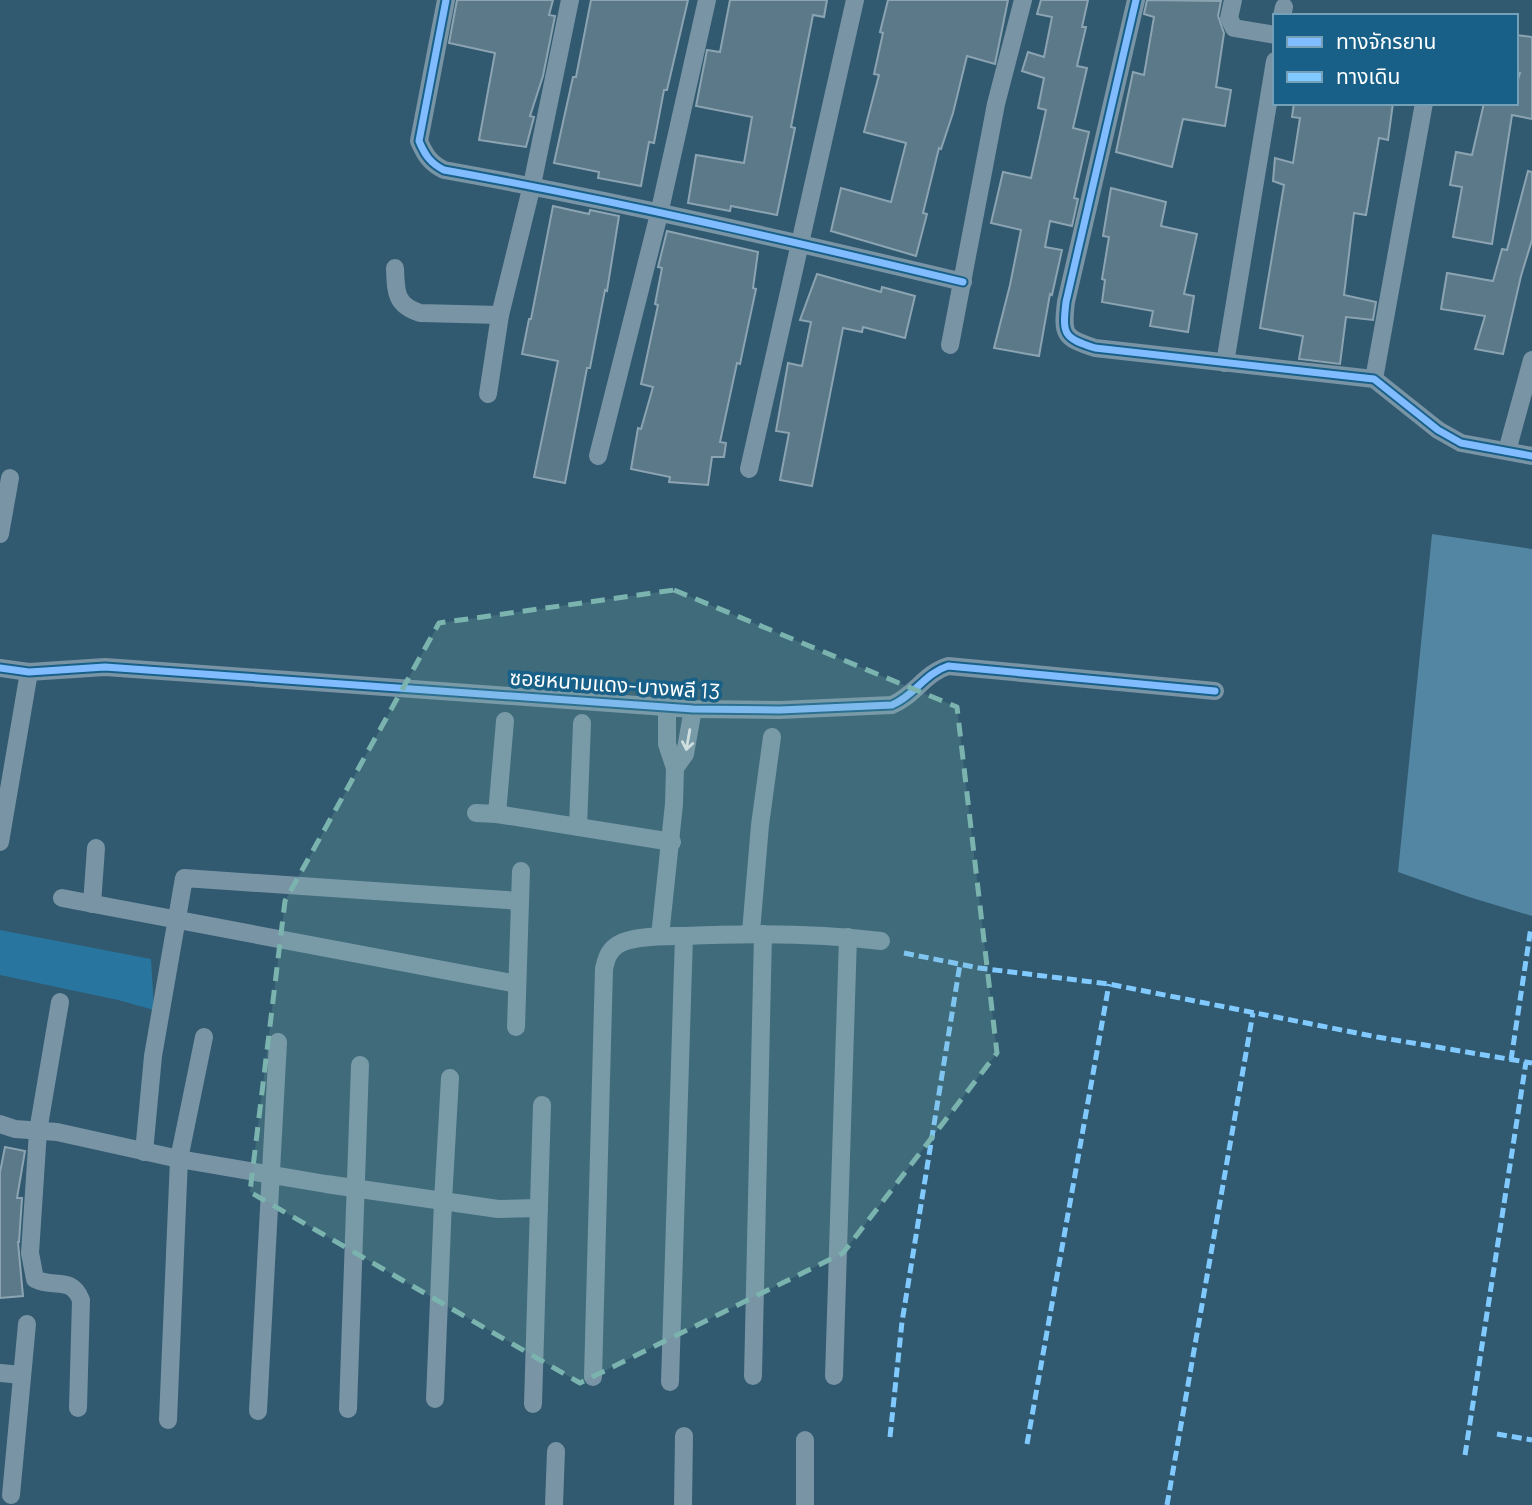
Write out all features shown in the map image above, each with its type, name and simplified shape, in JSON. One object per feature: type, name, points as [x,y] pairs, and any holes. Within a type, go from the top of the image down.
[{"type":"street","points":[[446,0],[419,141],[425,155],[433,164],[444,170],[532,185],[800,243],[963,282]]},
{"type":"street","points":[[488,394],[500,315],[532,185],[570,0]]},
{"type":"street","points":[[598,456],[659,214],[707,0]]},
{"type":"street","points":[[749,469],[855,0]]},
{"type":"street","points":[[950,345],[996,104],[1023,0]]},
{"type":"street","points":[[1136,0],[1066,302],[1066,333],[1073,341],[1095,348],[1374,379],[1438,430],[1461,443],[1532,456]]},
{"type":"street","points":[[1233,0],[1229,18],[1234,28],[1273,35]]},
{"type":"street","points":[[1225,363],[1273,73]]},
{"type":"street","points":[[1374,379],[1424,105]]},
{"type":"street","points":[[395,268],[396,293],[407,309],[419,313],[500,315]]},
{"type":"street","points":[[1507,451],[1532,360]]},
{"type":"street","points":[[0,534],[10,478]]},
{"type":"street","name":"ซอยหนามแดง-บางพลี 13","points":[[0,668],[29,672],[105,667],[667,709],[780,710],[892,705],[905,700],[926,678],[938,669],[948,666],[1215,691]]},
{"type":"street","points":[[0,842],[29,672]]},
{"type":"street","points":[[660,936],[672,842],[675,768],[667,744],[667,709]]},
{"type":"street","points":[[675,768],[685,754],[693,709]]},
{"type":"street","points":[[497,814],[505,722]]},
{"type":"street","points":[[578,827],[582,723]]},
{"type":"street","points":[[753,1376],[760,825],[772,737]]},
{"type":"street","points":[[476,813],[672,842]]},
{"type":"street","points":[[92,904],[96,848]]},
{"type":"street","points":[[516,1027],[521,871]]},
{"type":"street","points":[[144,1152],[153,1056],[184,878],[520,901]]},
{"type":"street","points":[[62,898],[517,984]]},
{"type":"street","points":[[593,1377],[604,969],[608,954],[616,945],[660,936],[757,933],[881,941]]},
{"type":"street","points":[[670,1382],[684,936]]},
{"type":"street","points":[[834,1376],[848,937]]},
{"type":"street","points":[[60,1002],[38,1131],[30,1253],[35,1279],[42,1283],[70,1285],[77,1290],[81,1300],[78,1408]]},
{"type":"street","points":[[168,1420],[179,1159],[204,1037]]},
{"type":"street","points":[[258,1411],[278,1042]]},
{"type":"street","points":[[348,1409],[360,1065]]},
{"type":"street","points":[[435,1399],[450,1078]]},
{"type":"street","points":[[533,1404],[542,1105]]},
{"type":"street","points":[[0,1124],[15,1129],[57,1132],[179,1159],[357,1189],[498,1209],[539,1208]]},
{"type":"street","points":[[12,1495],[27,1324]]},
{"type":"street","points":[[0,1373],[22,1375]]},
{"type":"street","points":[[684,1436],[684,1505]]},
{"type":"street","points":[[805,1440],[805,1505]]},
{"type":"street","points":[[554,1505],[556,1451]]},
{"type":"highlighted area","points":[[674,590],[957,707],[997,1053],[843,1253],[580,1383],[250,1192],[285,901],[439,623]]},
{"type":"shaded area","points":[[1432,534],[1532,549],[1532,916],[1398,872]]},
{"type":"shaded area","points":[[0,930],[151,959],[154,1010],[0,975]]},
{"type":"building","points":[[457,0],[553,0],[549,15],[555,16],[543,76],[530,116],[534,117],[526,147],[479,140],[495,53],[449,43]]},
{"type":"building","points":[[591,0],[688,0],[667,90],[664,90],[654,143],[649,142],[641,186],[598,178],[599,172],[554,163],[573,77],[576,77]]},
{"type":"building","points":[[730,0],[827,0],[824,17],[813,15],[791,127],[795,128],[777,215],[731,206],[730,211],[688,203],[696,155],[744,163],[752,117],[696,106],[707,50],[720,52]]},
{"type":"building","points":[[888,0],[1008,0],[995,64],[967,56],[953,113],[941,149],[939,148],[923,213],[927,214],[916,256],[831,231],[841,188],[891,202],[906,143],[864,132],[879,75],[874,74]]},
{"type":"building","points":[[1041,0],[1088,0],[1082,27],[1086,27],[1077,66],[1087,68],[1073,128],[1089,132],[1074,198],[1078,199],[1072,226],[1050,221],[1045,247],[1062,250],[1052,295],[1050,294],[1039,356],[994,348],[1021,230],[991,223],[1003,172],[1031,178],[1046,110],[1038,108],[1044,78],[1022,71],[1028,52],[1044,57],[1052,17],[1037,14]]},
{"type":"building","points":[[1147,0],[1221,1],[1218,16],[1224,33],[1216,87],[1231,90],[1225,126],[1183,119],[1172,167],[1116,152],[1133,72],[1144,75],[1154,17],[1144,14]]},
{"type":"building","points":[[1518,35],[1532,37],[1532,119],[1512,115],[1492,244],[1453,237],[1462,187],[1450,185],[1456,152],[1472,155],[1484,105],[1518,105]]},
{"type":"building","points":[[1294,105],[1393,105],[1388,140],[1379,138],[1366,215],[1354,213],[1344,295],[1376,302],[1373,320],[1346,317],[1340,364],[1299,359],[1303,336],[1260,328],[1284,185],[1273,181],[1275,158],[1293,163],[1300,118],[1292,117]]},
{"type":"building","points":[[1528,171],[1532,172],[1532,240],[1503,354],[1475,349],[1485,316],[1441,309],[1447,273],[1493,281],[1502,249],[1507,250]]},
{"type":"building","points":[[1111,188],[1166,202],[1161,226],[1197,234],[1184,294],[1194,296],[1188,332],[1150,326],[1153,311],[1102,302],[1105,280],[1102,279],[1109,237],[1103,236]]},
{"type":"building","points":[[553,206],[589,214],[590,210],[619,216],[607,291],[605,290],[590,368],[587,368],[565,483],[534,477],[558,361],[522,354]]},
{"type":"building","points":[[667,231],[758,252],[753,288],[756,289],[720,442],[726,443],[724,457],[712,457],[708,485],[669,482],[670,477],[631,469],[638,428],[641,429],[653,387],[641,384],[658,305],[655,304],[662,268],[658,267]]},
{"type":"building","points":[[817,274],[881,292],[882,287],[915,296],[905,338],[863,327],[862,332],[843,328],[812,486],[780,480],[789,433],[776,431],[788,363],[802,366],[811,322],[800,320]]},
{"type":"building","points":[[5,1147],[25,1151],[17,1198],[22,1198],[18,1242],[23,1296],[0,1298],[0,1172]]},
{"type":"marked path","points":[[1511,1060],[1531,927]]},
{"type":"marked path","points":[[904,953],[979,968],[1109,984],[1377,1037],[1532,1063]]},
{"type":"marked path","points":[[890,1437],[902,1322],[960,964]]},
{"type":"marked path","points":[[1027,1444],[1109,984]]},
{"type":"marked path","points":[[1167,1505],[1253,1013]]},
{"type":"marked path","points":[[1465,1455],[1526,1062]]},
{"type":"marked path","points":[[1497,1434],[1532,1440]]},
{"type":"cycle path","points":[[446,0],[419,141],[428,158],[444,170],[704,222],[963,282]]},
{"type":"cycle path","points":[[1136,0],[1066,302],[1064,322],[1067,334],[1095,348],[1374,379],[1438,430],[1461,443],[1532,456]]},
{"type":"cycle path","points":[[0,668],[29,672],[105,667],[693,709],[780,710],[892,705],[940,669],[948,666],[1215,691]]}]
